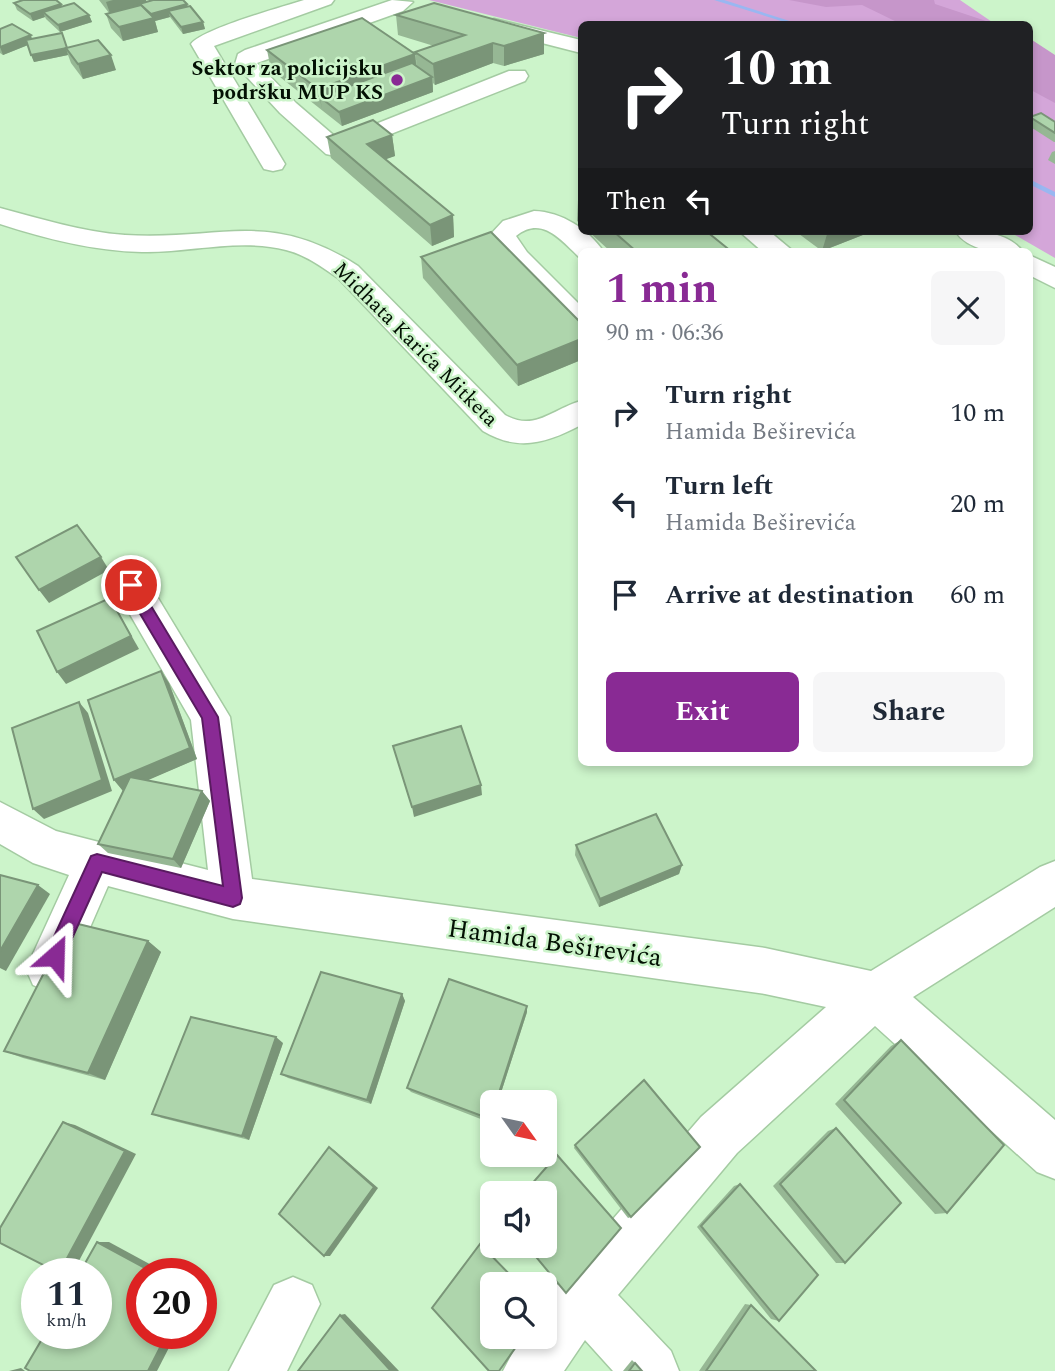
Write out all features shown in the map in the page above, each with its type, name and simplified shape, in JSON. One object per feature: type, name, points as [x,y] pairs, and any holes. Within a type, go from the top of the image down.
[{"type":"street","points":[[273,164],[202,44],[324,0]]},
{"type":"street","points":[[429,8],[400,1],[396,7],[253,55],[246,59],[246,64],[288,108],[335,149],[517,76]]},
{"type":"street","points":[[479,21],[578,46]]},
{"type":"street","name":"Midhata Karića Mitketa","points":[[0,216],[49,231],[110,241],[143,244],[225,237],[275,238],[300,244],[330,258],[348,272],[494,423],[510,435],[536,433],[578,413]]},
{"type":"street","points":[[757,235],[775,248]]},
{"type":"street","points":[[953,248],[973,235]]},
{"type":"street","points":[[977,235],[1001,248]]},
{"type":"street","points":[[564,258],[578,312]]},
{"type":"street","points":[[1033,265],[1055,279]]},
{"type":"street","points":[[131,585],[210,717],[233,898]]},
{"type":"street","name":"Hamida Beširevića","points":[[0,822],[48,849],[233,898],[750,969],[875,995]]},
{"type":"street","points":[[44,979],[97,862]]},
{"type":"street","points":[[531,1371],[582,1296],[719,1135],[875,995],[1055,882]]},
{"type":"street","points":[[875,995],[1055,1154]]},
{"type":"street","points":[[582,1296],[651,1371]]},
{"type":"street","points":[[257,1371],[293,1304]]},
{"type":"shaded area","points":[[429,0],[960,0],[991,21],[578,21],[578,37]]},
{"type":"shaded area","points":[[789,0],[934,0],[935,4],[986,21],[895,21],[862,5],[826,7]]},
{"type":"shaded area","points":[[1033,41],[1055,55],[1055,103],[1033,91]]},
{"type":"shaded area","points":[[1033,51],[1055,66],[1055,258],[1015,235],[1033,235]]},
{"type":"building","points":[[23,0],[56,0],[61,4],[30,14],[14,3]]},
{"type":"building","points":[[153,0],[183,0],[187,4],[151,14],[139,4]]},
{"type":"building","points":[[74,3],[89,15],[58,25],[43,12]]},
{"type":"building","points":[[434,3],[544,33],[504,46],[493,43],[433,64],[415,52],[465,35],[396,15]]},
{"type":"building","points":[[141,5],[154,18],[119,27],[106,14]]},
{"type":"building","points":[[190,6],[203,22],[181,27],[168,11]]},
{"type":"building","points":[[362,18],[415,54],[318,89],[267,50]]},
{"type":"building","points":[[12,24],[31,35],[0,47],[0,29]]},
{"type":"building","points":[[62,33],[67,48],[31,55],[26,40]]},
{"type":"building","points":[[98,40],[111,55],[78,64],[66,48]]},
{"type":"building","points":[[412,63],[432,77],[339,112],[320,97]]},
{"type":"building","points":[[1041,113],[1055,122],[1055,133],[1033,119],[1033,116]]},
{"type":"building","points":[[373,120],[392,135],[367,144],[453,215],[430,225],[327,137]]},
{"type":"building","points":[[491,232],[578,320],[578,340],[517,365],[421,257]]},
{"type":"building","points":[[618,235],[711,235],[727,248],[632,248]]},
{"type":"building","points":[[77,525],[101,557],[39,590],[16,557]]},
{"type":"building","points":[[110,598],[131,636],[57,672],[37,631]]},
{"type":"building","points":[[161,671],[190,748],[114,780],[88,700]]},
{"type":"building","points":[[79,702],[102,780],[33,809],[12,728]]},
{"type":"building","points":[[461,726],[481,785],[412,807],[393,746]]},
{"type":"building","points":[[130,777],[202,791],[173,859],[98,844]]},
{"type":"building","points":[[656,814],[682,865],[600,899],[576,845]]},
{"type":"building","points":[[0,875],[38,885],[0,951]]},
{"type":"building","points":[[70,922],[148,941],[88,1073],[4,1051]]},
{"type":"building","points":[[321,972],[402,994],[367,1100],[281,1074]]},
{"type":"building","points":[[449,979],[527,1006],[500,1090],[480,1090],[480,1115],[407,1088]]},
{"type":"building","points":[[191,1017],[276,1037],[242,1136],[152,1114]]},
{"type":"building","points":[[901,1040],[1004,1145],[947,1213],[844,1100]]},
{"type":"building","points":[[644,1080],[700,1147],[631,1217],[575,1145]]},
{"type":"building","points":[[63,1122],[125,1151],[67,1258],[30,1258],[0,1243],[0,1228]]},
{"type":"building","points":[[836,1128],[901,1203],[845,1263],[780,1184]]},
{"type":"building","points":[[329,1147],[374,1187],[324,1256],[279,1214]]},
{"type":"building","points":[[557,1155],[621,1228],[566,1293],[557,1282],[557,1272],[549,1272],[537,1258],[557,1258],[557,1181],[534,1181],[547,1167],[557,1167]]},
{"type":"building","points":[[740,1184],[818,1275],[779,1321],[701,1226]]},
{"type":"building","points":[[97,1242],[126,1258],[126,1349],[159,1349],[148,1371],[30,1371],[25,1368],[36,1349],[112,1349],[112,1258],[88,1258]]},
{"type":"building","points":[[480,1244],[480,1258],[494,1258],[507,1272],[480,1272],[480,1349],[515,1349],[499,1371],[489,1371],[432,1308]]},
{"type":"building","points":[[751,1305],[816,1371],[706,1371]]},
{"type":"building","points":[[340,1315],[391,1371],[298,1371]]},
{"type":"building","points":[[635,1363],[642,1371],[629,1371]]},
{"type":"waterway","points":[[717,0],[786,21]]},
{"type":"waterway","points":[[1033,183],[1055,195]]},
{"type":"place","name":"Sektor za policijsku podršku MUP KS","points":[[397,80]]},
{"type":"route","points":[[55,956],[97,862],[233,898],[210,717],[131,585]]}]
